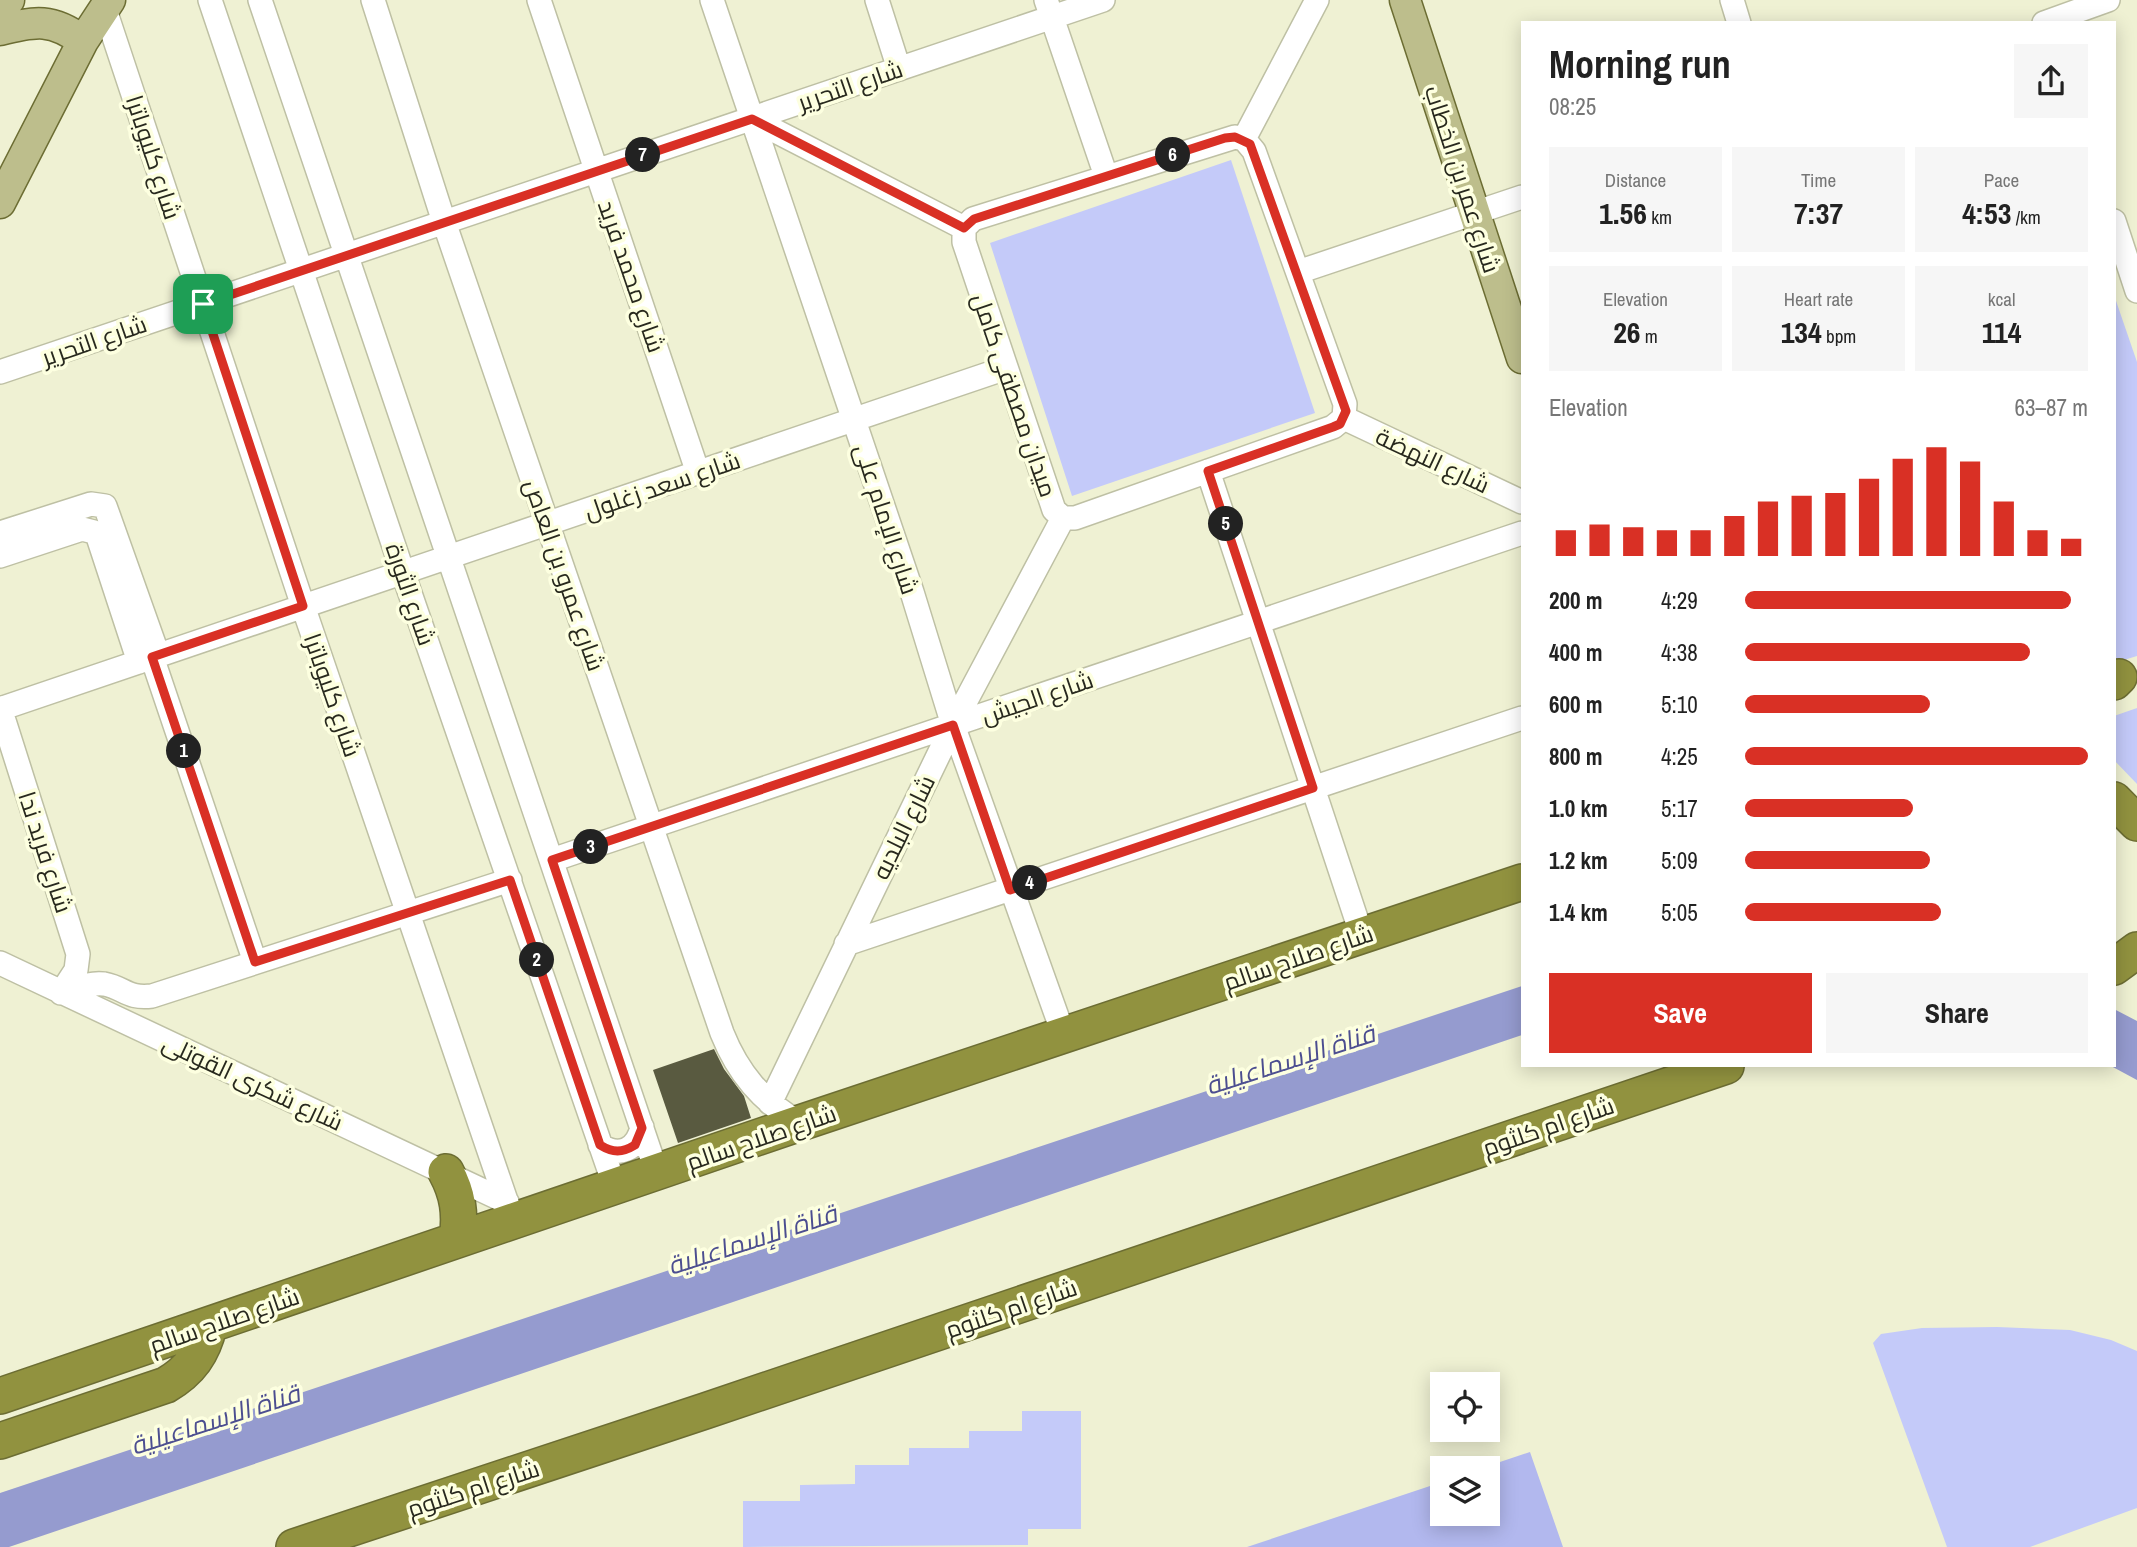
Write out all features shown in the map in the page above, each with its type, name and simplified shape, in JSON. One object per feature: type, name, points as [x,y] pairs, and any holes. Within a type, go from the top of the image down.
[{"type":"highway","points":[[2116,802],[2137,823]]},
{"type":"highway","name":"شارع صلاح سالم","points":[[0,1396],[457,1240],[510,1211],[615,1187],[1521,882]]},
{"type":"highway","points":[[2116,966],[2137,950]]},
{"type":"highway","name":"شارع ام كلثوم","points":[[294,1547],[745,1398],[1723,1067]]},
{"type":"highway","points":[[446,1172],[453,1184],[460,1212],[457,1240]]},
{"type":"highway","points":[[0,1441],[166,1385],[192,1366],[201,1352],[209,1326]]},
{"type":"main road","points":[[0,4],[9,0]]},
{"type":"main road","name":"شارع عمر بن الخطاب","points":[[1405,0],[1521,355]]},
{"type":"main road","points":[[0,203],[83,41],[107,4]]},
{"type":"main road","points":[[0,30],[27,23],[51,24],[83,41]]},
{"type":"street","name":"شارع الثورة","points":[[210,0],[403,573],[615,1187]]},
{"type":"street","name":"شارع الثورة","points":[[260,0],[657,1172]]},
{"type":"street","name":"شارع عمرو بن العاص","points":[[373,0],[444,222],[730,1053],[748,1080],[770,1103],[800,1123]]},
{"type":"street","name":"شارع محمد فريد","points":[[539,0],[698,473]]},
{"type":"street","name":"شارع الإمام على","points":[[712,0],[855,421],[953,725],[1064,1036]]},
{"type":"street","points":[[877,0],[899,69]]},
{"type":"street","name":"شارع التحرير","points":[[0,372],[899,69],[1049,9],[1103,0]]},
{"type":"street","points":[[1244,139],[1317,0]]},
{"type":"street","points":[[1732,0],[1739,21]]},
{"type":"street","points":[[2045,17],[2108,0]]},
{"type":"street","name":"شارع كليوباترا","points":[[107,4],[303,606],[510,1211]]},
{"type":"street","points":[[1049,9],[1106,177]]},
{"type":"street","points":[[752,119],[964,228],[974,219],[1225,138],[1244,139],[1254,151],[1298,272],[1345,404],[1344,418]]},
{"type":"street","points":[[1298,272],[1521,197]]},
{"type":"street","points":[[2116,227],[2137,290]]},
{"type":"street","name":"ميدان مصطفى كامل","points":[[964,228],[964,242],[1006,368],[1055,510],[1063,518],[1075,518],[1333,427],[1344,418]]},
{"type":"street","name":"شارع سعد زغلول","points":[[0,708],[1006,368]]},
{"type":"street","name":"شارع النهضة","points":[[1344,418],[1521,502]]},
{"type":"street","points":[[1208,471],[1362,936]]},
{"type":"street","points":[[0,533],[91,504],[105,506],[150,658],[255,962]]},
{"type":"street","name":"شارع البلديه","points":[[770,1103],[953,725],[1063,518]]},
{"type":"street","points":[[0,556],[82,529],[94,532],[150,658]]},
{"type":"street","name":"شارع الجيش","points":[[552,860],[1521,533]]},
{"type":"street","name":"شارع فريد ندا","points":[[0,708],[78,954],[76,970],[61,993]]},
{"type":"street","points":[[846,944],[1521,718]]},
{"type":"street","points":[[61,993],[97,983],[134,996],[152,996],[510,880]]},
{"type":"street","name":"شارع شكرى القوتلى","points":[[0,963],[446,1172],[510,1211]]},
{"type":"street","points":[[600,1145],[617,1152],[627,1150],[635,1145],[642,1128]]},
{"type":"shaded area","points":[[1231,160],[1315,413],[1072,496],[990,243]]},
{"type":"shaded area","points":[[2116,301],[2137,362],[2137,656],[2116,662]]},
{"type":"shaded area","points":[[2137,708],[2137,784],[2116,762],[2116,715]]},
{"type":"shaded area","points":[[1521,986],[1521,1035],[9,1547],[0,1547],[0,1493]]},
{"type":"shaded area","points":[[2116,1010],[2137,1021],[2137,1080],[2113,1067],[2116,1067]]},
{"type":"shaded area","points":[[1922,1328],[2070,1330],[2111,1340],[2137,1351],[2137,1508],[2030,1547],[1947,1547],[1873,1343],[1881,1334]]},
{"type":"shaded area","points":[[1022,1411],[1081,1411],[1081,1529],[1028,1529],[1028,1545],[743,1547],[743,1501],[800,1501],[800,1485],[855,1484],[855,1465],[909,1465],[909,1448],[969,1448],[969,1431],[1022,1431]]},
{"type":"shaded area","points":[[1530,1452],[1563,1547],[1247,1547],[1430,1486],[1430,1526],[1500,1526],[1500,1462]]},
{"type":"building","points":[[714,1049],[724,1069],[744,1096],[751,1118],[678,1143],[653,1070]]},
{"type":"route","points":[[752,119],[964,228],[974,219],[1225,138],[1244,139],[1254,151],[1346,411],[1340,424],[1208,471],[1313,788],[1010,890],[953,725],[552,860],[642,1128],[635,1145],[617,1152],[608,1150],[600,1145],[510,880],[255,962],[152,657],[303,606],[203,304],[752,119]]},
{"type":"water label","name":"قناة الإسماعيلية","points":[[1290,1059]]},
{"type":"water label","name":"قناة الإسماعيلية","points":[[752,1239]]},
{"type":"water label","name":"قناة الإسماعيلية","points":[[215,1419]]}]
